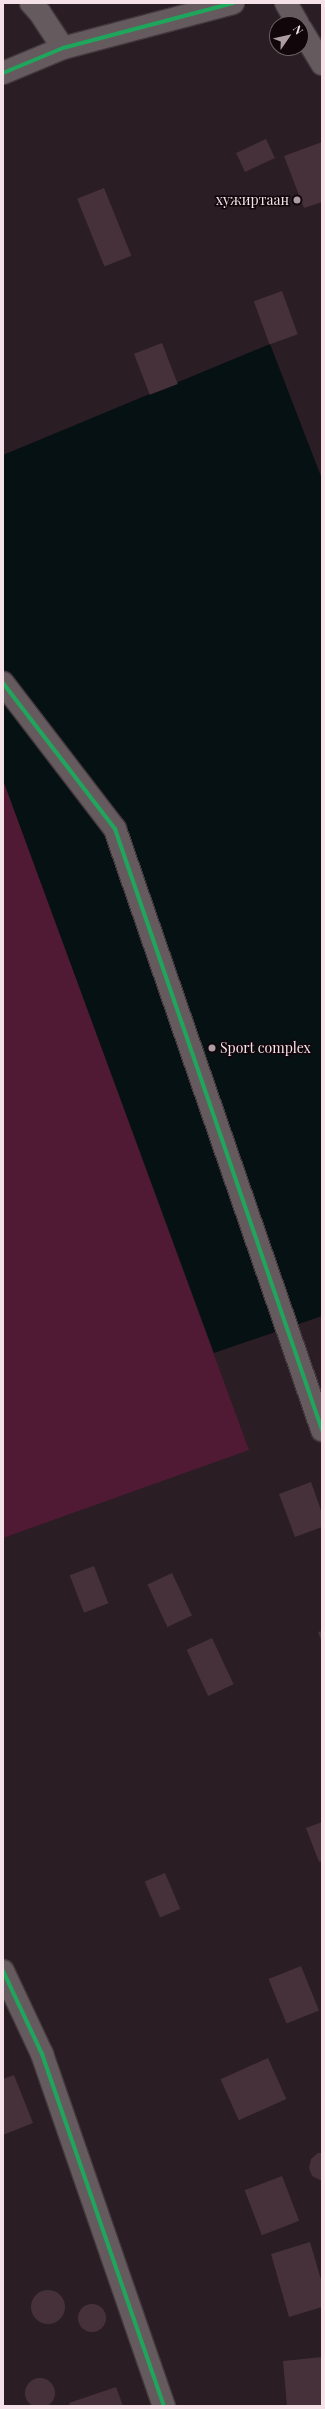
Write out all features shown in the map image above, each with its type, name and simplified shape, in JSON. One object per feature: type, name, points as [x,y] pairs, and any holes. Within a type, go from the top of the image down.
[{"type":"street","points":[[31,3],[40,13],[63,48]]},
{"type":"street","points":[[3,73],[63,48],[232,3]]},
{"type":"street","points":[[286,3],[293,16]]},
{"type":"street","points":[[309,42],[322,64]]},
{"type":"street","points":[[3,684],[115,829],[322,1430]]},
{"type":"street","points":[[3,1971],[42,2054],[164,2406]]},
{"type":"shaded area","name":"Sport complex","points":[[270,344],[322,479],[322,1316],[214,1353],[3,780],[3,455]]},
{"type":"shaded area","points":[[3,779],[249,1450],[3,1538]]},
{"type":"building","points":[[266,139],[275,158],[245,172],[236,153]]},
{"type":"building","points":[[322,142],[322,202],[304,208],[284,156]]},
{"type":"building","points":[[104,188],[131,256],[104,267],[77,199]]},
{"type":"building","points":[[282,291],[298,334],[270,344],[254,301]]},
{"type":"building","points":[[162,343],[178,384],[150,395],[134,354]]},
{"type":"building","points":[[311,1482],[322,1513],[322,1527],[295,1537],[279,1494]]},
{"type":"building","points":[[94,1566],[108,1603],[84,1613],[70,1575]]},
{"type":"building","points":[[172,1573],[192,1616],[167,1627],[148,1584]]},
{"type":"building","points":[[322,1631],[322,1643],[318,1632]]},
{"type":"building","points":[[212,1638],[234,1684],[208,1696],[187,1650]]},
{"type":"building","points":[[322,1822],[322,1861],[319,1862],[306,1828]]},
{"type":"building","points":[[165,1873],[180,1909],[160,1917],[145,1882]]},
{"type":"building","points":[[301,1966],[319,2011],[287,2024],[269,1979]]},
{"type":"building","points":[[268,2058],[286,2099],[239,2120],[220,2079]]},
{"type":"building","points":[[14,2075],[33,2123],[3,2135],[3,2079]]},
{"type":"building","points":[[318,2153],[322,2153],[322,2181],[312,2176],[309,2168],[311,2159]]},
{"type":"building","points":[[282,2176],[299,2221],[262,2235],[245,2190]]},
{"type":"building","points":[[310,2242],[322,2283],[322,2307],[289,2317],[271,2254]]},
{"type":"building","points":[[48,2290],[60,2295],[65,2307],[60,2319],[48,2324],[36,2319],[31,2307],[36,2295]]},
{"type":"building","points":[[92,2304],[98,2305],[102,2308],[105,2312],[105,2324],[102,2328],[98,2331],[92,2332],[86,2331],[82,2328],[79,2324],[78,2318],[79,2312],[82,2308],[86,2305]]},
{"type":"building","points":[[322,2357],[322,2406],[287,2406],[283,2361]]},
{"type":"building","points":[[40,2378],[51,2382],[55,2393],[51,2404],[40,2408],[29,2404],[25,2393],[29,2382]]},
{"type":"building","points":[[116,2387],[123,2406],[70,2406],[69,2403]]},
{"type":"cycle path","points":[[3,73],[63,48],[233,3]]},
{"type":"cycle path","points":[[3,683],[115,829],[322,1430]]},
{"type":"cycle path","points":[[3,1971],[42,2054],[164,2406]]},
{"type":"place","name":"хужиртаан","points":[[297,200]]},
{"type":"place","name":"Sport complex","points":[[212,1048]]}]
